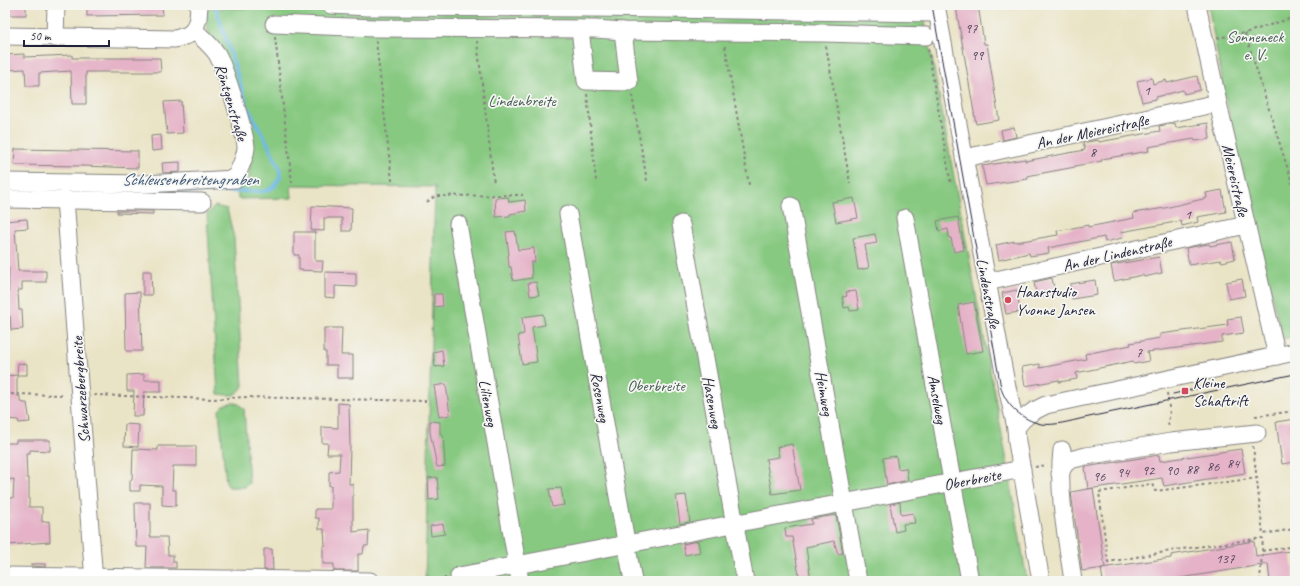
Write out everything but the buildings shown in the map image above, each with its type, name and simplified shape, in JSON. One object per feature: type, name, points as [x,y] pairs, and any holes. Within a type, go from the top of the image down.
[{"type":"street","points":[[55,38],[56,5]]},
{"type":"street","points":[[5,36],[175,39],[188,35],[194,30],[198,19],[199,5]]},
{"type":"street","points":[[330,5],[368,7],[937,9]]},
{"type":"street","name":"Meiereistraße","points":[[1197,5],[1218,103],[1277,356]]},
{"type":"street","name":"Lindenstraße","points":[[937,9],[987,282],[1016,428],[1041,581]]},
{"type":"street","points":[[274,24],[375,28],[595,29],[622,31],[824,33],[926,36]]},
{"type":"street","points":[[580,29],[586,81],[629,82],[622,31]]},
{"type":"street","name":"Röntgenstraße","points":[[5,182],[145,184],[235,179],[244,158],[246,147],[244,133],[222,63],[210,46],[194,30]]},
{"type":"street","name":"An der Meiereistraße","points":[[965,158],[1218,103]]},
{"type":"street","points":[[5,199],[202,202]]},
{"type":"street","name":"Schwarzebergbreite","points":[[65,199],[94,579]]},
{"type":"street","name":"Heimweg","points":[[791,206],[858,581]]},
{"type":"street","name":"Rosenweg","points":[[568,214],[633,581]]},
{"type":"street","name":"Amselweg","points":[[905,218],[970,581]]},
{"type":"street","name":"Lilienweg","points":[[458,224],[518,573]]},
{"type":"street","name":"Hasenweg","points":[[681,224],[745,581]]},
{"type":"street","name":"An der Lindenstraße","points":[[987,282],[1246,225]]},
{"type":"street","points":[[1016,428],[1024,417],[1046,405],[1295,352]]},
{"type":"street","points":[[1073,581],[1062,500],[1061,462],[1064,465],[1070,460],[1086,456],[1254,427]]},
{"type":"street","name":"Oberbreite","points":[[460,579],[518,573],[626,545],[1022,469]]},
{"type":"street","points":[[5,576],[94,579],[370,581]]},
{"type":"path","points":[[1205,41],[1245,33],[1295,17]]},
{"type":"path","points":[[274,24],[292,183]]},
{"type":"path","points":[[375,28],[392,181]]},
{"type":"path","points":[[476,28],[494,184]]},
{"type":"path","points":[[722,32],[749,185]]},
{"type":"path","points":[[824,33],[850,183]]},
{"type":"path","points":[[1245,33],[1295,192]]},
{"type":"path","points":[[926,36],[951,185]]},
{"type":"path","points":[[586,81],[596,181]]},
{"type":"path","points":[[629,82],[647,181]]},
{"type":"path","points":[[427,202],[435,196],[523,195]]},
{"type":"path","points":[[1164,380],[1170,414],[1168,422],[1171,442]]},
{"type":"path","points":[[5,394],[214,399],[247,397],[426,401]]},
{"type":"path","points":[[1260,581],[1263,534],[1254,427],[1295,411]]},
{"type":"path","points":[[1022,469],[1061,462]]},
{"type":"path","points":[[1258,478],[1155,491],[1152,484],[1099,492],[1108,562],[1182,549],[1263,538]]},
{"type":"path","points":[[1262,551],[1295,547],[1294,529],[1263,534]]},
{"type":"path","points":[[426,581],[460,579]]},
{"type":"green space","name":"Sonneneck e. V.","points":[[1208,5],[1295,5],[1295,336],[1282,339],[1226,100]]},
{"type":"green space","name":"Oberbreite","points":[[210,8],[924,16],[1009,472],[1027,581],[425,581],[435,187],[291,185],[292,198],[238,199],[237,186],[249,180],[251,137],[210,36],[203,14]]},
{"type":"green space","points":[[215,206],[227,209],[234,238],[243,386],[238,392],[232,395],[218,394],[207,214]]},
{"type":"green space","points":[[233,402],[239,404],[244,409],[249,483],[245,487],[229,487],[226,483],[219,410],[224,405]]},
{"type":"waterway","name":"Schleusenbreitengraben","points":[[160,193],[267,191],[275,186],[280,177],[280,169],[248,108],[215,5]]},
{"type":"tram line","points":[[932,5],[1001,388],[1011,406],[1021,415],[1034,422],[1041,424],[1057,424],[1295,374]]},
{"type":"tram line","points":[[1173,394],[1218,384]]},
{"type":"place","name":"Haarstudio Yvonne Jansen","points":[[1008,300]]},
{"type":"place","name":"Kleine Schaftrift","points":[[1185,391]]},
{"type":"park label","name":"Lindenbreite","points":[[522,100]]}]
